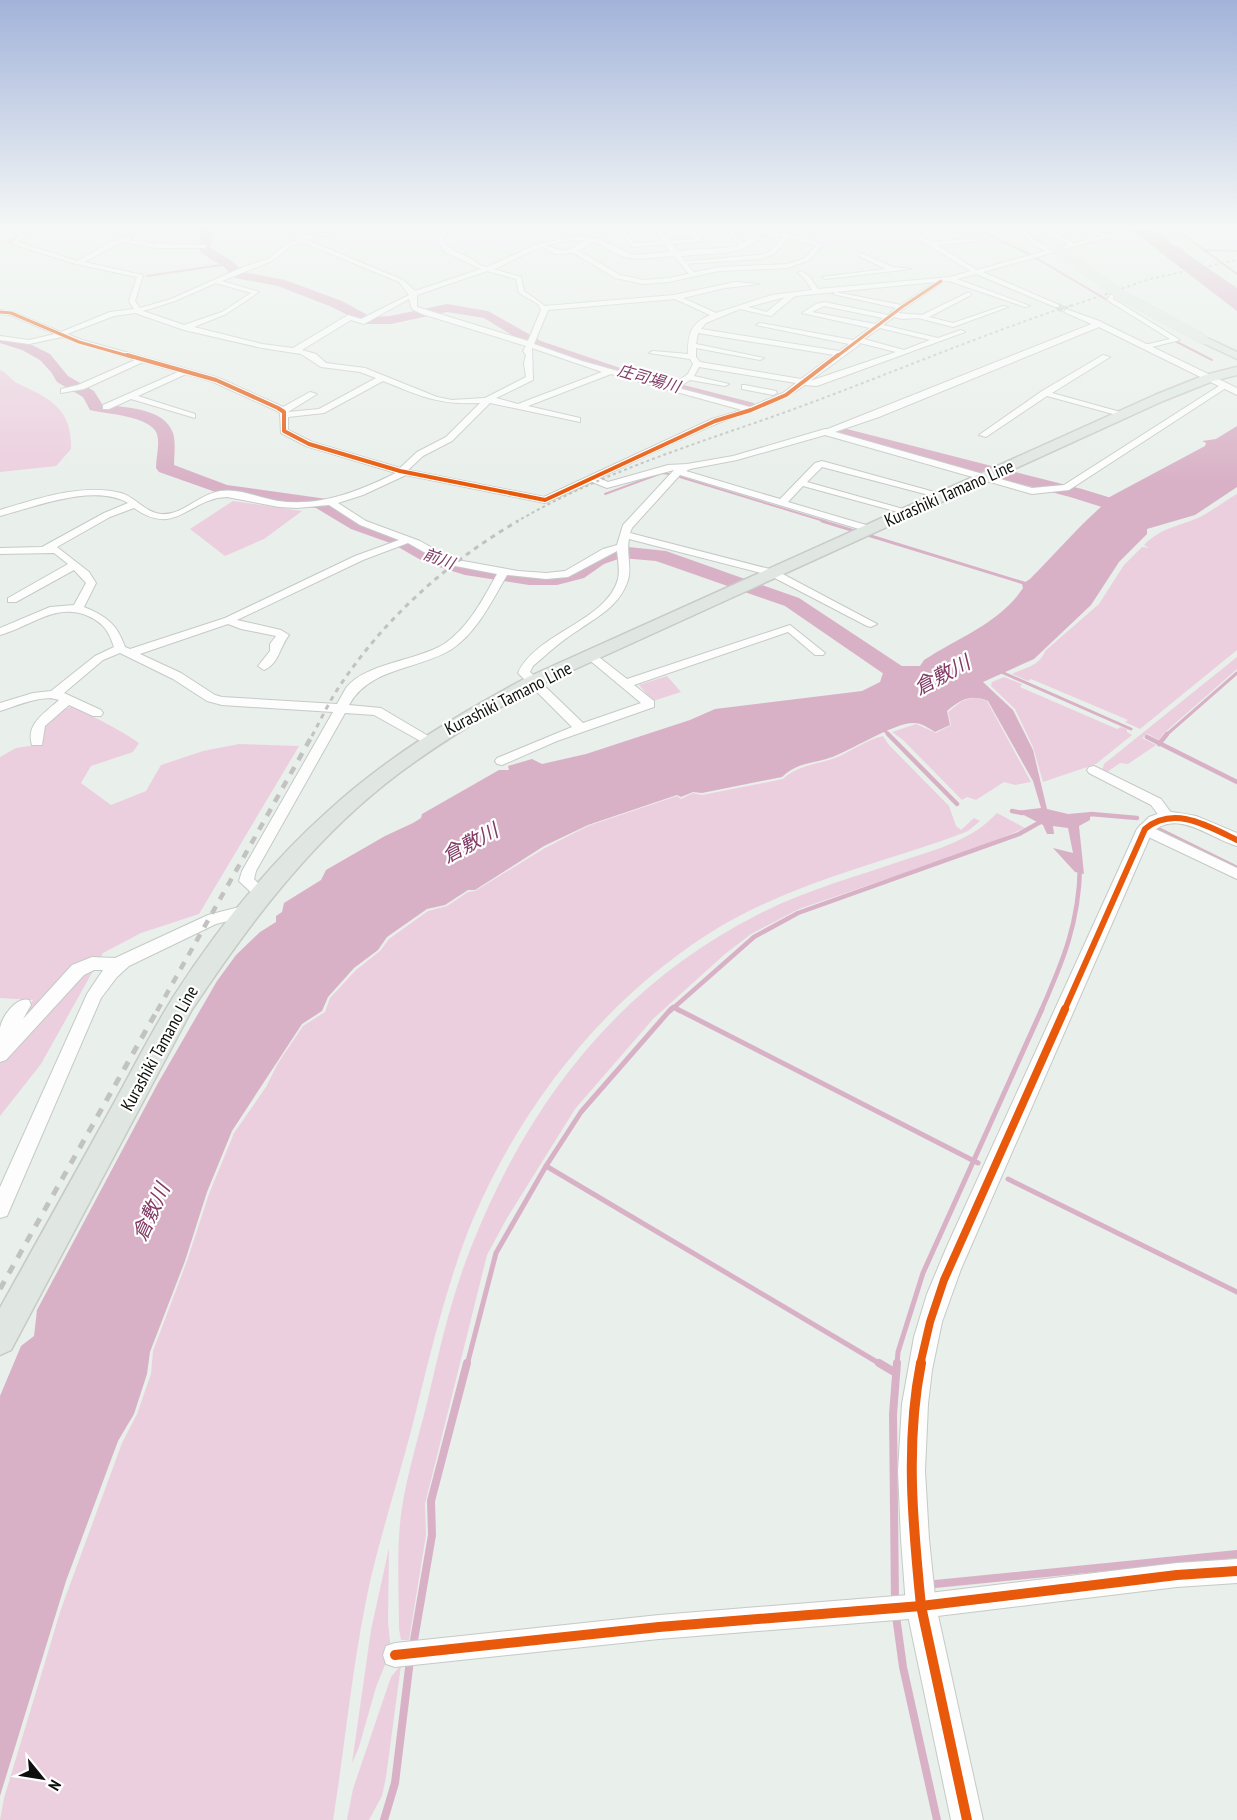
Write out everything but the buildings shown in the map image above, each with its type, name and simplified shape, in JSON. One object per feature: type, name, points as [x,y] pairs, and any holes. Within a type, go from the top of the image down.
[{"type":"main road","points":[[1156,313],[1237,356]]},
{"type":"main road","points":[[1206,339],[1237,351]]},
{"type":"main road","name":"Kurashiki Tamano Line","points":[[0,1339],[182,1004],[254,902],[312,838],[363,790],[429,740],[483,706],[532,682],[1121,415],[1209,378],[1237,371]]},
{"type":"street","points":[[10,313],[62,334],[230,385],[283,413],[321,411],[381,379]]},
{"type":"street","points":[[0,338],[33,342],[122,313]]},
{"type":"street","points":[[144,313],[186,327],[262,346],[296,350],[313,356],[324,365],[362,370],[435,399],[452,402],[489,399],[578,420]]},
{"type":"street","points":[[186,327],[224,313]]},
{"type":"street","points":[[296,350],[351,316],[361,322],[374,318],[380,313]]},
{"type":"street","points":[[424,313],[531,345],[609,372],[751,410]]},
{"type":"street","points":[[0,513],[81,494],[116,495],[158,517],[172,516],[204,499],[222,494],[278,504],[326,504],[374,488],[404,471],[420,454],[449,439],[489,399],[530,378],[528,363],[530,355],[527,351],[546,313]]},
{"type":"street","points":[[711,313],[716,315]]},
{"type":"street","points":[[671,389],[694,372],[695,360],[691,345],[695,330],[703,321],[722,313]]},
{"type":"street","points":[[811,313],[938,340]]},
{"type":"street","points":[[874,313],[923,317],[953,325],[988,313]]},
{"type":"street","points":[[283,413],[284,431],[295,439],[404,471],[545,500],[715,421],[751,410],[786,395],[895,313]]},
{"type":"street","points":[[923,317],[931,313]]},
{"type":"street","points":[[1071,313],[1099,324],[1231,389]]},
{"type":"street","points":[[1132,313],[1176,340],[1147,347]]},
{"type":"street","points":[[795,323],[904,352]]},
{"type":"street","points":[[580,728],[532,682],[525,673],[528,664],[572,629],[595,615],[616,596],[624,578],[623,550],[627,527],[682,470],[734,458],[875,415],[1099,324]]},
{"type":"street","points":[[760,325],[860,340]]},
{"type":"street","points":[[773,393],[742,391],[768,345],[781,328]]},
{"type":"street","points":[[695,330],[768,345],[820,359]]},
{"type":"street","points":[[653,353],[814,384],[961,332]]},
{"type":"street","points":[[691,345],[760,358]]},
{"type":"street","points":[[768,345],[840,354]]},
{"type":"street","points":[[983,435],[1045,393],[1106,357]]},
{"type":"street","points":[[71,388],[142,360]]},
{"type":"street","points":[[106,407],[185,372]]},
{"type":"street","points":[[519,407],[609,372]]},
{"type":"street","points":[[688,377],[725,384]]},
{"type":"street","points":[[825,432],[991,474],[1032,491],[1066,488],[1231,389]]},
{"type":"street","points":[[1045,393],[1121,415]]},
{"type":"street","points":[[283,413],[313,394]]},
{"type":"street","points":[[130,396],[192,416]]},
{"type":"street","points":[[782,503],[818,465],[822,464],[944,496]]},
{"type":"street","points":[[591,478],[607,485],[668,468],[682,470],[865,531]]},
{"type":"street","points":[[801,483],[909,512]]},
{"type":"street","points":[[46,549],[106,515],[135,504]]},
{"type":"street","points":[[326,504],[449,562],[502,574],[568,574],[607,551],[623,550]]},
{"type":"street","points":[[624,535],[773,573],[871,624]]},
{"type":"street","points":[[54,695],[99,658],[229,620],[359,558],[406,542]]},
{"type":"street","points":[[0,551],[57,550],[85,573],[91,583],[78,608]]},
{"type":"street","points":[[12,600],[74,565]]},
{"type":"street","points":[[0,1209],[95,994],[111,972],[119,965],[213,919],[254,902],[246,881],[249,871],[352,689],[375,675],[438,652],[454,642],[480,613],[502,574]]},
{"type":"street","points":[[0,632],[54,609],[78,608],[110,623],[124,652],[177,676],[211,698],[222,701],[377,711],[429,740]]},
{"type":"street","points":[[229,620],[233,625],[271,629],[283,635],[276,644],[276,652],[264,666]]},
{"type":"street","points":[[626,684],[790,628],[819,653]]},
{"type":"street","points":[[502,761],[580,728],[650,704],[591,656]]},
{"type":"street","points":[[0,707],[33,697],[54,695],[98,713]]},
{"type":"street","points":[[38,742],[39,726],[68,699]]},
{"type":"street","points":[[1094,770],[1156,802],[1168,818]]},
{"type":"street","points":[[968,1820],[903,1608],[912,1486],[912,1442],[920,1366],[927,1334],[945,1277],[1145,829],[1155,821],[1168,818],[1193,821],[1237,840]]},
{"type":"street","points":[[1145,829],[1237,874]]},
{"type":"street","points":[[0,1055],[78,970],[92,963],[119,965]]},
{"type":"street","points":[[0,1040],[23,1005]]},
{"type":"street","points":[[406,1654],[659,1627],[903,1608],[1177,1575],[1237,1571]]},
{"type":"shaded area","points":[[0,370],[16,383],[50,401],[63,415],[68,424],[71,449],[56,466],[0,472]]},
{"type":"shaded area","points":[[1237,494],[1237,650],[1140,729],[1125,722],[1128,720],[1031,679],[1028,681],[1012,674],[1036,663],[1045,651],[1099,604],[1124,565],[1142,547],[1149,548],[1144,545],[1151,539],[1164,531],[1200,517]]},
{"type":"shaded area","points":[[233,501],[302,511],[264,539],[225,556],[190,529]]},
{"type":"shaded area","points":[[1237,657],[1237,669],[1159,740],[1148,734],[1142,738],[1156,745],[1128,764],[1120,763],[1107,772],[1102,771],[1104,764]]},
{"type":"shaded area","points":[[667,676],[681,692],[653,701],[639,685]]},
{"type":"shaded area","points":[[1004,677],[1022,684],[1020,687],[1117,729],[1121,727],[1127,729],[1127,732],[1132,735],[1096,764],[1043,782],[1033,747],[1015,709],[991,686],[992,682]]},
{"type":"shaded area","points":[[975,697],[987,701],[1031,782],[1015,785],[1004,782],[976,800],[967,797],[962,800],[903,740],[892,732],[916,724],[936,733],[951,725],[948,712],[962,701]]},
{"type":"shaded area","points":[[74,706],[139,743],[133,752],[91,766],[81,783],[111,805],[146,791],[161,765],[203,751],[239,744],[299,746],[199,914],[141,933],[103,953],[41,1064],[0,1116],[0,1049],[33,1000],[0,998],[0,757],[16,748],[42,744],[43,728],[64,709]]},
{"type":"shaded area","points":[[883,736],[889,745],[949,806],[956,826],[961,830],[974,818],[980,821],[968,831],[950,838],[825,879],[763,904],[705,936],[667,963],[599,1025],[568,1060],[515,1136],[493,1177],[473,1219],[446,1297],[380,1540],[354,1668],[333,1820],[0,1820],[4,1798],[61,1609],[122,1443],[137,1414],[151,1374],[153,1351],[209,1194],[234,1133],[266,1087],[278,1063],[303,1026],[325,1012],[330,998],[356,970],[380,951],[389,939],[428,911],[447,906],[545,848],[588,826],[677,796],[681,799],[693,793],[702,795],[783,779],[796,770],[833,759]]},
{"type":"shaded area","points":[[997,813],[1025,828],[977,848],[799,909],[751,934],[725,954],[653,1019],[575,1109],[507,1218],[487,1255],[425,1504],[426,1535],[409,1640],[401,1640],[398,1568],[402,1507],[410,1466],[447,1321],[458,1282],[495,1192],[521,1142],[551,1095],[585,1052],[622,1012],[664,975],[709,942],[776,905],[954,843],[977,830]]},
{"type":"shaded area","points":[[389,1548],[388,1623],[391,1650],[376,1687],[359,1747],[352,1763],[371,1630]]},
{"type":"shaded area","points":[[401,1665],[382,1796],[369,1820],[347,1820],[353,1789],[391,1677]]},
{"type":"water","name":"倉敷川","points":[[1237,426],[1237,487],[1195,515],[1147,529],[1147,534],[1119,562],[1091,605],[1034,659],[983,682],[1013,710],[1033,750],[1047,809],[1068,814],[1090,812],[1090,820],[1079,826],[1084,874],[1075,872],[1053,848],[1073,853],[1068,828],[1053,826],[1054,834],[1047,834],[1043,825],[1016,811],[1041,808],[1033,781],[988,701],[971,698],[957,703],[947,711],[950,725],[935,732],[919,724],[907,724],[830,758],[801,765],[782,777],[702,793],[693,792],[681,797],[677,795],[588,825],[544,846],[475,890],[468,890],[445,905],[427,909],[387,937],[378,950],[354,968],[328,997],[322,1011],[302,1024],[232,1131],[207,1192],[185,1261],[150,1352],[147,1374],[134,1414],[118,1441],[66,1581],[0,1796],[0,1396],[21,1346],[34,1336],[37,1310],[158,1083],[217,981],[236,955],[260,932],[276,922],[276,916],[282,912],[284,903],[321,880],[326,870],[385,836],[413,823],[421,818],[422,814],[499,770],[509,770],[508,766],[532,759],[542,764],[586,754],[690,720],[715,709],[862,691],[880,682],[883,673],[900,670],[902,666],[920,666],[924,660],[1003,611],[1023,588],[1022,584],[1030,579],[1102,506],[1104,500],[1205,446],[1206,443],[1202,441],[1216,439]]},
{"type":"waterway","name":"庄司場川","points":[[352,313],[370,321],[391,320],[416,313]]},
{"type":"waterway","name":"庄司場川","points":[[476,313],[488,315],[536,344],[621,373]]},
{"type":"waterway","name":"前川","points":[[0,339],[17,343],[45,357],[53,364],[62,379],[89,394],[96,407],[132,413],[158,423],[166,438],[165,468],[224,490],[321,503],[358,525],[400,540],[433,559],[465,569],[529,579],[557,579],[577,574],[597,560],[619,552],[659,555],[792,602],[921,689]]},
{"type":"waterway","points":[[1177,342],[1212,360]]},
{"type":"waterway","name":"庄司場川","points":[[672,387],[748,406]]},
{"type":"waterway","name":"庄司場川","points":[[843,433],[1076,493],[1140,513]]},
{"type":"waterway","points":[[605,494],[662,473],[669,474]]},
{"type":"waterway","points":[[680,477],[827,522]]},
{"type":"waterway","points":[[822,521],[1027,584]]},
{"type":"waterway","points":[[999,671],[1131,729]]},
{"type":"waterway","points":[[1166,735],[1237,673]]},
{"type":"waterway","points":[[883,729],[888,734]]},
{"type":"waterway","points":[[888,734],[957,804]]},
{"type":"waterway","points":[[1160,743],[1166,735]]},
{"type":"waterway","points":[[1147,737],[1160,743]]},
{"type":"waterway","points":[[1160,743],[1237,782]]},
{"type":"waterway","points":[[1012,811],[1022,813]]},
{"type":"waterway","points":[[1087,816],[1091,814],[1137,818]]},
{"type":"waterway","points":[[674,1008],[754,937],[798,913],[1019,834],[1044,820]]},
{"type":"waterway","points":[[1158,829],[1237,868]]},
{"type":"waterway","points":[[1041,1011],[1073,924],[1080,867]]},
{"type":"waterway","points":[[670,1011],[674,1008]]},
{"type":"waterway","points":[[674,1008],[680,1011]]},
{"type":"waterway","points":[[546,1166],[581,1112],[671,1009]]},
{"type":"waterway","points":[[677,1009],[974,1161]]},
{"type":"waterway","points":[[974,1161],[1042,1009]]},
{"type":"waterway","points":[[897,1365],[898,1352],[923,1273],[974,1161]]},
{"type":"waterway","points":[[974,1161],[978,1163]]},
{"type":"waterway","points":[[467,1365],[496,1253],[546,1166]]},
{"type":"waterway","points":[[546,1166],[882,1365]]},
{"type":"waterway","points":[[1008,1179],[1237,1292]]},
{"type":"waterway","points":[[413,1646],[432,1535],[431,1501],[467,1363]]},
{"type":"waterway","points":[[879,1363],[896,1373]]},
{"type":"waterway","points":[[895,1602],[893,1414],[897,1363]]},
{"type":"waterway","points":[[935,1584],[1237,1554]]},
{"type":"waterway","points":[[896,1616],[903,1667],[937,1820]]},
{"type":"waterway","points":[[384,1820],[395,1783],[410,1660]]},
{"type":"railway","points":[[516,522],[583,488],[652,459],[794,409],[1050,313]]},
{"type":"railway","points":[[312,736],[341,684],[378,636],[399,614],[444,572],[518,521]]},
{"type":"railway","points":[[157,1011],[313,734]]},
{"type":"railway","points":[[0,1289],[158,1009]]},
{"type":"cycle path","points":[[10,313],[79,342],[216,380],[284,412],[284,431],[309,444],[400,471],[545,500],[715,421],[751,410],[786,395],[894,313]]},
{"type":"cycle path","points":[[967,1820],[921,1606],[915,1539],[912,1471],[915,1404],[919,1370],[930,1322],[956,1252],[1145,829],[1155,821],[1166,817],[1178,817],[1203,824],[1237,840]]},
{"type":"cycle path","points":[[395,1655],[659,1627],[921,1606],[1177,1575],[1237,1571]]}]
